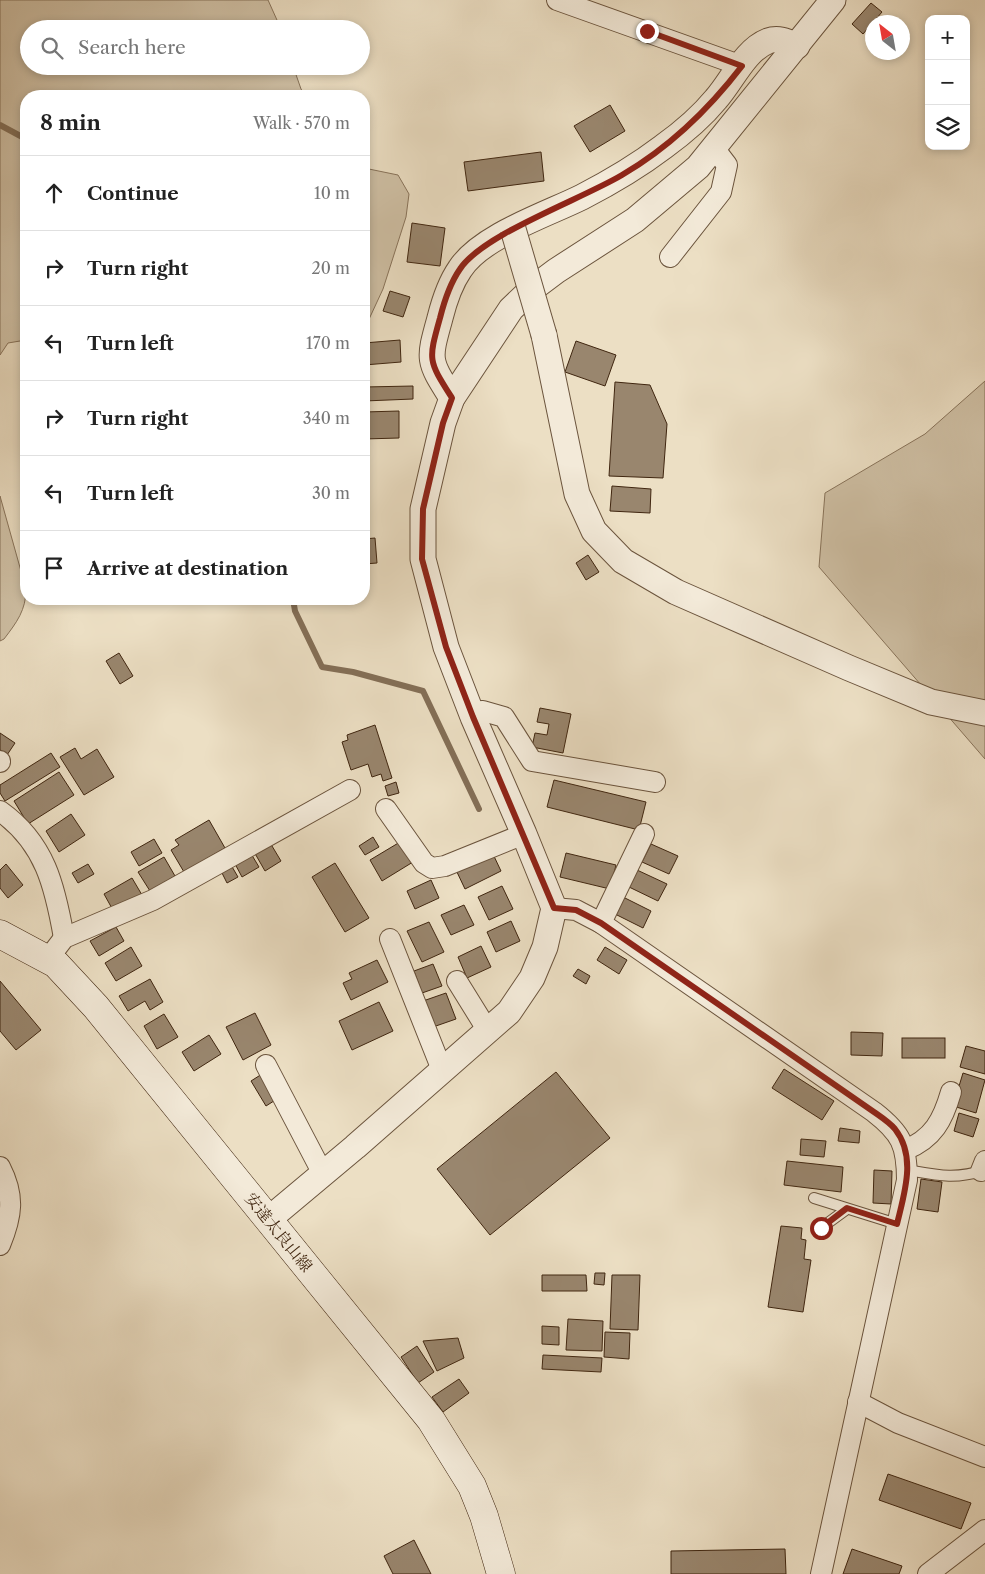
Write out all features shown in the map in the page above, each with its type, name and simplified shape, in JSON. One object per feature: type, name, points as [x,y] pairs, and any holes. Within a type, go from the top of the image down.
[{"type":"main road","name":"安達太良山線","points":[[0,934],[56,948],[56,964],[96,1007],[431,1420],[472,1486],[484,1516],[501,1574]]},
{"type":"street","points":[[558,0],[742,66]]},
{"type":"street","points":[[268,1219],[323,1174],[509,1012],[532,978],[545,947],[554,908],[471,712],[446,647],[422,559],[423,509],[443,423],[452,398],[510,309],[532,288],[600,244],[656,203],[698,167],[833,0]]},
{"type":"street","points":[[452,398],[431,362],[441,313],[460,269],[473,254],[513,229],[623,174],[665,146],[716,100],[755,48],[770,40],[782,39],[797,46]]},
{"type":"street","points":[[670,257],[721,192],[727,165],[714,148]]},
{"type":"street","points":[[513,229],[544,335],[577,494],[594,531],[623,561],[676,592],[849,668],[931,702],[985,713]]},
{"type":"street","points":[[471,712],[483,711],[504,717],[532,761],[655,782]]},
{"type":"street","points":[[0,810],[29,837],[46,863],[58,904],[56,948],[153,900],[350,790]]},
{"type":"street","points":[[386,809],[424,863],[432,868],[445,866],[524,834]]},
{"type":"street","points":[[601,923],[644,834]]},
{"type":"street","points":[[554,908],[576,910],[601,923],[874,1112],[896,1130],[906,1160],[897,1224],[821,1574]]},
{"type":"street","points":[[390,939],[442,1070]]},
{"type":"street","points":[[457,981],[488,1031]]},
{"type":"street","points":[[266,1065],[323,1174]]},
{"type":"street","points":[[906,1160],[938,1127],[951,1092]]},
{"type":"street","points":[[0,1245],[7,1226],[11,1197],[1,1172]]},
{"type":"street","points":[[858,1402],[898,1423],[985,1457]]},
{"type":"street","points":[[928,1574],[985,1530]]},
{"type":"lane","points":[[906,1160],[948,1178],[984,1167]]},
{"type":"lane","points":[[814,1198],[897,1224]]},
{"type":"lane","points":[[821,1228],[847,1208]]},
{"type":"shaded area","points":[[0,0],[268,0],[277,20],[20,20],[20,75],[296,75],[302,90],[20,90],[20,341],[8,343],[0,355]]},
{"type":"shaded area","points":[[370,169],[398,175],[409,194],[406,217],[383,289],[370,317]]},
{"type":"shaded area","points":[[985,381],[985,759],[819,567],[825,493],[925,434]]},
{"type":"shaded area","points":[[0,496],[20,568],[20,605],[23,605],[20,616],[13,627],[4,639],[0,641]]},
{"type":"building","points":[[871,3],[882,12],[879,15],[865,15],[865,32],[863,34],[852,24]]},
{"type":"building","points":[[610,105],[625,131],[590,152],[574,126]]},
{"type":"building","points":[[541,152],[544,181],[468,191],[464,162]]},
{"type":"building","points":[[412,223],[445,228],[440,266],[407,262]]},
{"type":"building","points":[[390,291],[410,297],[403,317],[383,311]]},
{"type":"building","points":[[400,340],[401,362],[370,365],[370,342]]},
{"type":"building","points":[[576,341],[616,355],[605,386],[565,372]]},
{"type":"building","points":[[615,382],[650,385],[667,424],[663,478],[609,476]]},
{"type":"building","points":[[413,386],[413,399],[370,401],[370,387]]},
{"type":"building","points":[[399,411],[399,438],[370,439],[370,412]]},
{"type":"building","points":[[612,486],[651,489],[650,513],[610,511]]},
{"type":"building","points":[[370,538],[375,538],[377,563],[370,564]]},
{"type":"building","points":[[588,555],[599,572],[586,580],[576,563]]},
{"type":"building","points":[[119,653],[133,676],[120,684],[106,661]]},
{"type":"building","points":[[540,708],[571,714],[563,753],[532,747],[535,733],[547,735],[549,724],[537,722]]},
{"type":"building","points":[[375,725],[392,778],[383,781],[381,774],[372,777],[368,764],[351,770],[342,742],[348,740],[347,735]]},
{"type":"building","points":[[0,733],[15,743],[7,755],[0,750]]},
{"type":"building","points":[[75,748],[81,759],[97,749],[114,777],[84,795],[60,757]]},
{"type":"building","points":[[51,753],[60,767],[5,801],[0,793],[0,785]]},
{"type":"building","points":[[59,772],[74,795],[28,824],[14,801]]},
{"type":"building","points":[[554,780],[646,802],[639,830],[547,807]]},
{"type":"building","points":[[396,782],[399,793],[388,796],[385,786]]},
{"type":"building","points":[[71,814],[85,835],[59,852],[46,831]]},
{"type":"building","points":[[209,820],[225,848],[184,872],[171,850],[179,845],[175,840]]},
{"type":"building","points":[[373,837],[379,847],[365,855],[359,846]]},
{"type":"building","points":[[154,839],[162,853],[139,866],[131,852]]},
{"type":"building","points":[[269,841],[281,861],[265,871],[253,850]]},
{"type":"building","points":[[400,842],[413,862],[382,881],[370,860]]},
{"type":"building","points":[[651,844],[678,856],[669,874],[642,862]]},
{"type":"building","points":[[250,852],[259,867],[242,877],[234,862]]},
{"type":"building","points":[[492,852],[501,871],[465,889],[456,870]]},
{"type":"building","points":[[566,853],[616,865],[610,889],[560,877]]},
{"type":"building","points":[[164,857],[175,876],[150,891],[138,872]]},
{"type":"building","points":[[335,863],[369,918],[345,932],[312,877]]},
{"type":"building","points":[[6,864],[23,885],[8,898],[0,888],[0,870]]},
{"type":"building","points":[[88,864],[94,874],[78,883],[72,873]]},
{"type":"building","points":[[231,865],[238,877],[227,883],[221,871]]},
{"type":"building","points":[[637,870],[667,884],[658,901],[629,887]]},
{"type":"building","points":[[132,878],[142,895],[114,912],[104,894]]},
{"type":"building","points":[[431,880],[439,898],[415,909],[407,891]]},
{"type":"building","points":[[502,886],[513,909],[489,920],[478,897]]},
{"type":"building","points":[[623,897],[651,911],[643,928],[615,914]]},
{"type":"building","points":[[464,905],[474,925],[451,935],[441,915]]},
{"type":"building","points":[[511,921],[520,941],[496,952],[487,932]]},
{"type":"building","points":[[429,922],[444,952],[422,962],[407,931]]},
{"type":"building","points":[[116,927],[124,941],[99,956],[90,941]]},
{"type":"building","points":[[481,946],[491,967],[467,978],[458,957]]},
{"type":"building","points":[[131,947],[142,966],[116,981],[105,963]]},
{"type":"building","points":[[605,947],[627,960],[619,974],[597,960]]},
{"type":"building","points":[[377,960],[388,982],[351,1000],[343,983],[352,979],[349,973]]},
{"type":"building","points":[[433,964],[442,986],[422,993],[414,971]]},
{"type":"building","points":[[578,969],[590,976],[586,984],[573,976]]},
{"type":"building","points":[[150,979],[163,1002],[150,1010],[145,1001],[128,1011],[119,996]]},
{"type":"building","points":[[0,981],[41,1030],[16,1050],[0,1031]]},
{"type":"building","points":[[446,993],[456,1019],[433,1027],[423,1001]]},
{"type":"building","points":[[379,1002],[393,1031],[352,1050],[339,1021]]},
{"type":"building","points":[[255,1013],[271,1045],[243,1060],[226,1027]]},
{"type":"building","points":[[164,1014],[178,1037],[157,1049],[144,1026]]},
{"type":"building","points":[[851,1032],[883,1033],[882,1056],[851,1055]]},
{"type":"building","points":[[209,1035],[221,1054],[194,1071],[182,1052]]},
{"type":"building","points":[[902,1038],[945,1038],[945,1058],[902,1058]]},
{"type":"building","points":[[966,1046],[985,1051],[985,1074],[960,1067]]},
{"type":"building","points":[[784,1069],[834,1101],[822,1120],[772,1088]]},
{"type":"building","points":[[556,1072],[610,1138],[490,1235],[437,1169]]},
{"type":"building","points":[[963,1073],[985,1080],[976,1113],[953,1106]]},
{"type":"building","points":[[262,1074],[277,1099],[266,1106],[251,1081]]},
{"type":"building","points":[[959,1113],[979,1119],[973,1137],[954,1131]]},
{"type":"building","points":[[840,1128],[860,1131],[859,1143],[838,1141]]},
{"type":"building","points":[[801,1139],[826,1141],[824,1157],[800,1155]]},
{"type":"building","points":[[787,1161],[843,1167],[841,1192],[784,1185]]},
{"type":"building","points":[[874,1170],[892,1171],[891,1204],[873,1203]]},
{"type":"building","points":[[921,1179],[942,1182],[938,1212],[917,1209]]},
{"type":"building","points":[[781,1226],[802,1228],[801,1239],[806,1240],[804,1259],[811,1260],[803,1312],[768,1307]]},
{"type":"building","points":[[595,1273],[605,1273],[604,1285],[594,1284]]},
{"type":"building","points":[[542,1275],[586,1275],[587,1291],[542,1291]]},
{"type":"building","points":[[612,1275],[640,1275],[638,1330],[610,1329]]},
{"type":"building","points":[[568,1319],[603,1321],[602,1351],[566,1350]]},
{"type":"building","points":[[542,1326],[559,1327],[559,1345],[542,1344]]},
{"type":"building","points":[[605,1332],[630,1333],[629,1359],[604,1357]]},
{"type":"building","points":[[458,1338],[464,1358],[437,1371],[423,1341]]},
{"type":"building","points":[[417,1346],[434,1372],[418,1383],[401,1357]]},
{"type":"building","points":[[543,1355],[602,1358],[601,1372],[542,1369]]},
{"type":"building","points":[[459,1379],[469,1393],[443,1412],[432,1397]]},
{"type":"building","points":[[888,1474],[971,1503],[961,1529],[879,1500]]},
{"type":"building","points":[[414,1540],[431,1574],[393,1574],[384,1556]]},
{"type":"building","points":[[785,1549],[786,1574],[671,1574],[671,1551]]},
{"type":"building","points":[[852,1549],[902,1566],[899,1574],[843,1574]]},
{"type":"waterway","points":[[0,125],[20,136]]},
{"type":"waterway","points":[[294,605],[295,611],[322,667],[353,672],[423,691],[479,809]]},
{"type":"route","points":[[647,31],[742,66],[716,100],[665,146],[623,174],[582,197],[513,229],[498,238],[473,254],[460,269],[441,313],[431,353],[431,362],[436,373],[452,398],[443,423],[423,509],[422,559],[446,647],[473,717],[554,908],[576,910],[601,923],[874,1112],[896,1130],[905,1150],[907,1160],[907,1180],[897,1224],[847,1208],[821,1228]]}]
